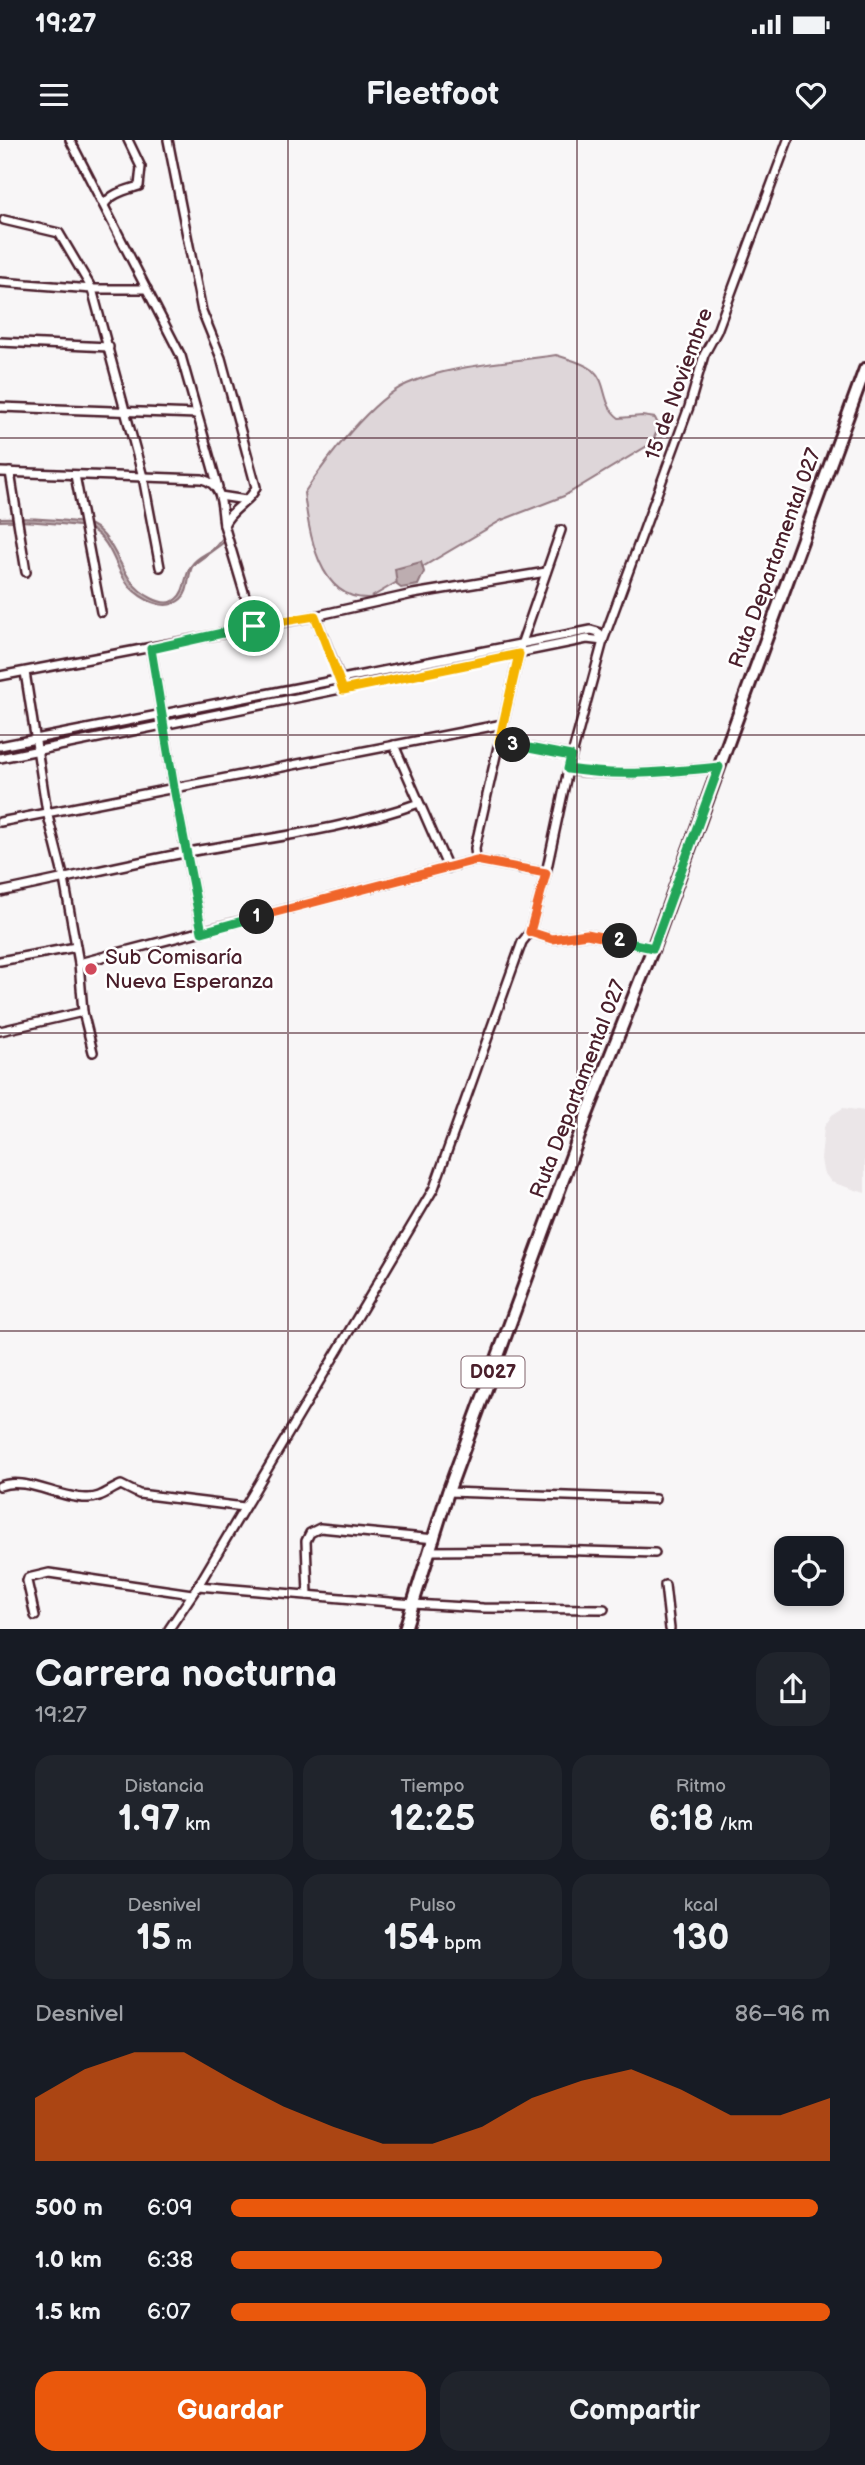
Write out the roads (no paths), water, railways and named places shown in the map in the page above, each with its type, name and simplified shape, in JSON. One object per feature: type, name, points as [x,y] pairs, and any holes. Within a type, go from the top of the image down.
[{"type":"main road","name":"Ruta Departamental 027","points":[[405,1629],[448,1492],[586,1117],[653,948],[865,369]]},
{"type":"street","points":[[70,140],[181,356],[219,492],[224,526],[254,626]]},
{"type":"street","points":[[104,205],[116,194],[139,186],[141,167],[128,140]]},
{"type":"street","points":[[168,140],[202,311],[221,358],[256,484],[256,490],[226,519],[224,526]]},
{"type":"street","name":"15 de Noviembre","points":[[169,1629],[198,1586],[434,1188],[522,942],[530,932],[546,873],[571,756],[603,641],[689,407],[704,355],[717,331],[788,140]]},
{"type":"street","points":[[4,220],[59,233],[92,289],[144,477],[160,567]]},
{"type":"street","points":[[0,282],[92,289],[147,289]]},
{"type":"street","points":[[0,342],[108,347]]},
{"type":"street","points":[[0,407],[197,414]]},
{"type":"street","points":[[0,472],[202,479],[211,481],[219,492],[246,500]]},
{"type":"street","points":[[10,472],[26,572]]},
{"type":"street","points":[[75,474],[101,612]]},
{"type":"street","points":[[476,860],[475,848],[521,645],[561,530]]},
{"type":"street","points":[[0,676],[151,649],[413,594],[546,572]]},
{"type":"street","points":[[315,616],[343,690]]},
{"type":"street","points":[[0,746],[591,630],[598,632],[603,641]]},
{"type":"street","points":[[0,758],[587,639],[603,641]]},
{"type":"street","points":[[151,649],[202,932]]},
{"type":"street","points":[[25,672],[47,812],[64,879],[79,963],[83,1012],[93,1052]]},
{"type":"street","points":[[0,821],[503,724]]},
{"type":"street","points":[[499,742],[571,756]]},
{"type":"street","points":[[394,745],[448,868]]},
{"type":"street","points":[[568,769],[601,774],[627,774],[719,767]]},
{"type":"street","points":[[0,892],[186,853],[321,830],[385,815],[419,803]]},
{"type":"street","points":[[79,963],[476,860],[546,873]]},
{"type":"street","points":[[530,932],[552,939],[587,934],[653,948]]},
{"type":"street","points":[[0,961],[76,947]]},
{"type":"street","points":[[0,1031],[83,1012]]},
{"type":"street","points":[[0,1486],[10,1483],[26,1485],[87,1499],[102,1496],[121,1485],[139,1494],[244,1507]]},
{"type":"street","points":[[448,1492],[655,1499]]},
{"type":"street","points":[[309,1595],[306,1541],[310,1533],[320,1528],[435,1539]]},
{"type":"street","points":[[431,1551],[655,1553]]},
{"type":"street","points":[[35,1616],[27,1581],[37,1574],[49,1573],[192,1594]]},
{"type":"street","points":[[198,1586],[483,1608],[604,1609]]},
{"type":"street","points":[[665,1586],[670,1629]]},
{"type":"place","name":"Sub Comisaría Nueva Esperanza","points":[[91,969]]}]
